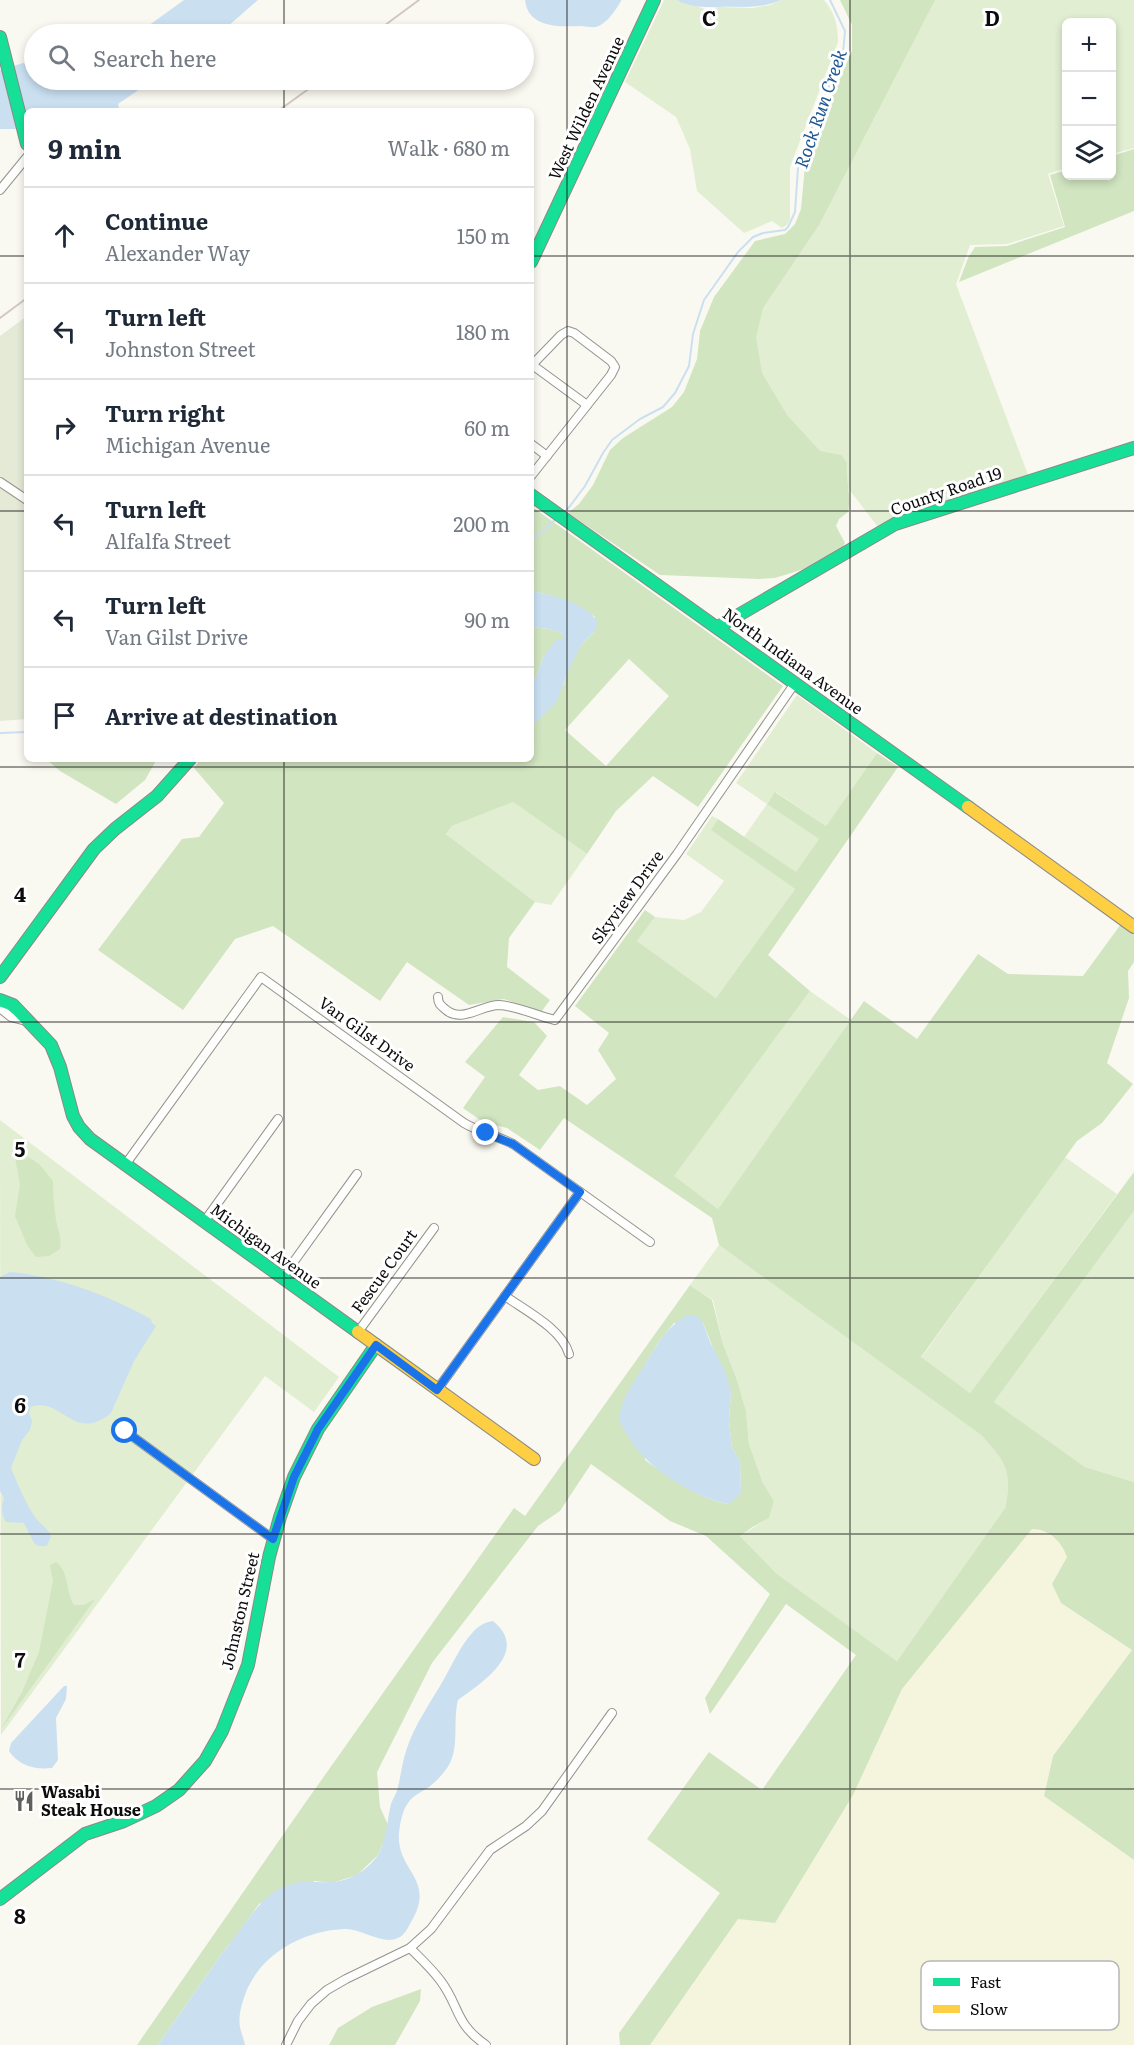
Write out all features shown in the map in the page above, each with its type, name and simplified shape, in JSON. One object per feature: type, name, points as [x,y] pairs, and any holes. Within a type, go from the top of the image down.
[{"type":"street","name":"West Wilden Avenue","points":[[534,256],[652,3]]},
{"type":"street","points":[[0,37],[24,130]]},
{"type":"street","points":[[0,190],[24,161]]},
{"type":"street","points":[[534,362],[568,331],[611,361],[615,367],[534,472]]},
{"type":"street","points":[[534,365],[587,405]]},
{"type":"street","points":[[534,446],[547,456]]},
{"type":"street","name":"County Road 19","points":[[718,627],[896,524],[1134,448]]},
{"type":"street","points":[[0,482],[24,499]]},
{"type":"street","name":"North Indiana Avenue","points":[[534,497],[1134,927]]},
{"type":"street","name":"Skyview Drive","points":[[438,997],[438,1002],[454,1014],[465,1015],[500,1005],[555,1020],[677,854],[795,683]]},
{"type":"street","points":[[0,977],[94,849],[157,796],[187,762]]},
{"type":"street","name":"Van Gilst Drive","points":[[125,1165],[261,976],[464,1123],[513,1144],[650,1242]]},
{"type":"street","name":"Michigan Avenue","points":[[0,1000],[8,1001],[17,1008],[45,1036],[54,1051],[78,1125],[90,1139],[534,1459]]},
{"type":"street","name":"Michigan Avenue","points":[[0,1008],[11,1017],[28,1021]]},
{"type":"street","points":[[204,1222],[278,1119]]},
{"type":"street","points":[[282,1278],[357,1174]]},
{"type":"street","points":[[437,1390],[580,1192]]},
{"type":"street","name":"Fescue Court","points":[[358,1332],[434,1228]]},
{"type":"street","points":[[505,1296],[558,1334],[566,1343],[569,1354]]},
{"type":"street","name":"Johnston Street","points":[[0,1899],[85,1834],[124,1821],[156,1806],[186,1783],[205,1761],[222,1731],[248,1665],[273,1539],[294,1477],[318,1429],[376,1345]]},
{"type":"street","points":[[125,1431],[273,1539]]},
{"type":"street","points":[[286,2045],[298,2021],[311,2004],[327,1990],[410,1948],[431,1929],[490,1850],[526,1826],[542,1811],[612,1713]]},
{"type":"street","points":[[410,1948],[440,1980],[461,2022],[468,2031],[486,2045]]},
{"type":"green space","points":[[664,0],[677,0],[705,9],[753,8],[781,0],[824,0],[831,10],[838,42],[790,167],[790,219],[782,228],[772,221],[744,233],[697,191],[690,149],[676,117],[625,82]]},
{"type":"green space","points":[[840,0],[935,0],[819,225],[763,308],[756,337],[762,373],[787,415],[820,451],[841,455],[847,463],[848,512],[839,519],[836,526],[845,543],[843,547],[804,569],[775,578],[660,575],[568,513],[579,504],[593,485],[610,450],[623,438],[672,407],[684,392],[697,359],[700,331],[714,297],[755,241],[785,234],[795,224],[801,209],[805,165],[815,136],[852,51],[852,25]]},
{"type":"green space","points":[[932,0],[1134,0],[1134,148],[1116,153],[1116,18],[1062,18],[1062,169],[1048,174],[1064,226],[1007,244],[970,245],[956,284],[1030,480],[881,531],[832,467],[784,417],[759,376],[753,339],[761,307]]},
{"type":"green space","points":[[1134,149],[1134,211],[959,282],[975,247],[1007,246],[1065,227],[1050,175],[1062,171],[1062,180],[1116,180],[1116,155]]},
{"type":"green space","points":[[24,318],[24,719],[0,721],[0,336]]},
{"type":"green space","points":[[534,508],[783,686],[698,807],[653,776],[616,811],[587,854],[513,802],[452,826],[446,834],[535,902],[509,938],[507,967],[550,1000],[541,1012],[504,999],[469,1005],[407,962],[380,1001],[273,926],[235,939],[183,1010],[98,950],[182,839],[199,837],[224,803],[194,768],[199,762],[534,762],[534,722],[564,684],[570,665],[581,645],[595,631],[595,617],[564,600],[534,592]],"holes":[[[629,659],[669,696],[606,766],[565,730]]]},
{"type":"green space","points":[[534,627],[562,633],[564,639],[544,656],[534,681]]},
{"type":"green space","points":[[797,695],[877,753],[826,826],[776,792],[767,803],[819,839],[796,873],[744,837],[767,804],[736,783]]},
{"type":"green space","points":[[877,753],[898,767],[768,955],[810,991],[674,1176],[718,1209],[864,1001],[917,1039],[978,954],[1008,974],[1083,976],[1121,924],[1134,934],[1134,962],[1128,971],[1129,998],[1107,1063],[1133,1084],[1102,1123],[1077,1141],[921,1357],[970,1393],[1134,1172],[1134,1211],[994,1402],[1085,1467],[1134,1482],[1134,1860],[1044,1796],[1053,1756],[1132,1650],[1061,1603],[1052,1584],[1067,1557],[1062,1546],[1054,1537],[1044,1531],[1032,1529],[902,1689],[853,1795],[775,1923],[738,1919],[650,2045],[620,2045],[619,2033],[720,1893],[647,1839],[709,1752],[762,1790],[856,1655],[786,1604],[710,1714],[705,1698],[770,1594],[706,1536],[670,1521],[591,1464],[560,1511],[538,1526],[432,1663],[377,1772],[380,1807],[388,1825],[378,1855],[357,1875],[332,1883],[315,1881],[259,1904],[158,2045],[137,2045],[514,1508],[525,1516],[690,1285],[712,1300],[723,1344],[746,1411],[749,1444],[763,1483],[774,1501],[769,1518],[740,1536],[777,1574],[897,1661],[1005,1508],[1008,1485],[1005,1467],[981,1435],[719,1245],[712,1218],[564,1118],[540,1150],[507,1128],[483,1122],[463,1108],[485,1077],[465,1062],[503,1017],[534,1022],[547,1036],[519,1075],[538,1090],[560,1086],[587,1105],[616,1079],[598,1050],[609,1033],[575,1006],[645,910],[655,917],[637,941],[716,998],[795,889],[711,830],[718,819],[796,872],[819,839],[767,804],[775,792],[826,826]],"holes":[[[674,1323],[703,1323],[731,1392],[729,1421],[732,1448],[740,1461],[741,1492],[728,1504],[695,1492],[645,1460],[642,1370],[658,1343]]]},
{"type":"green space","points":[[50,762],[155,762],[145,780],[116,804],[60,771]]},
{"type":"green space","points":[[513,802],[587,854],[551,905],[535,902],[446,834],[452,826]]},
{"type":"green space","points":[[712,816],[718,819],[712,830],[795,889],[716,998],[637,941],[655,917],[684,920],[701,912],[724,881],[686,854]]},
{"type":"green space","points":[[810,991],[851,1020],[718,1209],[673,1176]]},
{"type":"green space","points":[[0,1120],[339,1377],[314,1412],[265,1376],[1,1735]]},
{"type":"green space","points":[[13,1147],[39,1164],[53,1181],[60,1249],[49,1256],[36,1257],[27,1245],[15,1216],[20,1184]]},
{"type":"green space","points":[[1065,1157],[1117,1194],[970,1393],[921,1358]]},
{"type":"green space","points":[[1134,1211],[1134,1482],[1085,1467],[994,1402]]},
{"type":"green space","points":[[719,1245],[981,1435],[1005,1467],[1008,1485],[1005,1508],[897,1661],[777,1574],[740,1536],[769,1518],[774,1501],[763,1483],[749,1444],[746,1411],[723,1344],[713,1300],[690,1285]]},
{"type":"green space","points":[[1032,1529],[1041,1529],[1063,1545],[1067,1557],[1052,1584],[1061,1603],[1132,1650],[1053,1756],[1044,1796],[1134,1860],[1134,2045],[650,2045],[738,1919],[775,1923],[853,1795],[902,1689]]},
{"type":"green space","points":[[56,1562],[63,1571],[74,1605],[84,1605],[95,1599],[0,1731],[22,1692],[39,1652],[53,1581],[50,1565]]},
{"type":"green space","points":[[421,1989],[420,2001],[395,2045],[329,2045],[338,2028],[372,2007]]},
{"type":"water","points":[[184,0],[258,0],[230,24],[151,24]]},
{"type":"water","points":[[525,0],[621,1],[606,21],[599,26],[592,27],[554,26],[538,21],[527,9]]},
{"type":"water","points":[[677,0],[781,0],[758,6],[708,7],[693,6]]},
{"type":"water","points":[[24,63],[24,90],[138,90],[118,104],[119,108],[24,108],[24,129],[0,129],[0,70]]},
{"type":"water","points":[[534,592],[577,604],[598,622],[595,631],[581,645],[556,703],[535,723],[534,681],[544,656],[555,641],[563,638],[562,633],[534,627]]},
{"type":"water","points":[[10,1272],[29,1274],[83,1288],[134,1310],[151,1319],[156,1326],[134,1361],[111,1413],[98,1421],[87,1424],[77,1422],[42,1405],[31,1407],[30,1430],[22,1440],[11,1468],[31,1511],[51,1536],[47,1546],[38,1546],[34,1543],[24,1523],[6,1522],[2,1513],[4,1498],[0,1491],[0,1277]]},
{"type":"water","points":[[687,1315],[697,1316],[703,1323],[725,1371],[731,1392],[729,1421],[732,1448],[740,1461],[741,1492],[728,1504],[699,1495],[656,1468],[634,1445],[620,1422],[625,1399],[654,1349],[674,1324]]},
{"type":"water","points":[[493,1621],[503,1633],[507,1644],[505,1655],[489,1676],[458,1700],[454,1749],[450,1763],[435,1782],[410,1800],[402,1818],[399,1833],[400,1846],[403,1857],[418,1885],[420,1895],[418,1907],[405,1932],[400,1937],[387,1940],[344,1929],[314,1934],[299,1940],[273,1955],[253,1978],[246,1992],[240,2018],[240,2029],[245,2045],[158,2045],[223,1952],[262,1902],[271,1894],[298,1882],[344,1880],[358,1874],[375,1859],[384,1841],[391,1804],[413,1732],[469,1637],[484,1623]]},
{"type":"water","points":[[64,1686],[67,1686],[66,1699],[56,1718],[58,1760],[52,1768],[34,1767],[23,1763],[9,1751],[11,1743]]},
{"type":"waterway","name":"Rock Run Creek","points":[[563,514],[585,486],[612,440],[640,419],[663,407],[675,393],[689,366],[693,334],[704,300],[738,252],[753,237],[785,230],[788,227],[795,212],[798,168],[807,139],[843,53],[845,31],[830,0]]},
{"type":"waterway","name":"Rock Run Creek","points":[[534,538],[556,519]]},
{"type":"waterway","name":"Rock Run Creek","points":[[0,733],[24,732]]},
{"type":"railway","points":[[387,24],[419,0]]},
{"type":"railway","points":[[282,108],[307,90]]},
{"type":"railway","points":[[0,318],[24,300]]},
{"type":"traffic: fast","points":[[534,256],[654,0]]},
{"type":"traffic: fast","points":[[0,37],[24,132]]},
{"type":"traffic: fast","points":[[718,627],[895,524],[1134,448]]},
{"type":"traffic: fast","points":[[534,497],[968,807]]},
{"type":"traffic: fast","points":[[0,977],[94,849],[157,796],[187,762]]},
{"type":"traffic: fast","points":[[0,1000],[13,1005],[51,1045],[60,1067],[73,1116],[90,1139],[358,1332]]},
{"type":"traffic: fast","points":[[0,1899],[85,1834],[124,1821],[156,1806],[179,1790],[205,1761],[222,1731],[248,1665],[269,1557],[294,1477],[318,1429],[376,1345]]},
{"type":"traffic: slow","points":[[968,807],[1134,927]]},
{"type":"traffic: slow","points":[[358,1332],[534,1459]]},
{"type":"place","name":"Wasabi Steak House","points":[[24,1801]]},
{"type":"route","points":[[125,1431],[273,1539],[302,1459],[342,1392],[376,1345],[437,1390],[580,1192],[513,1144],[486,1133]]}]
